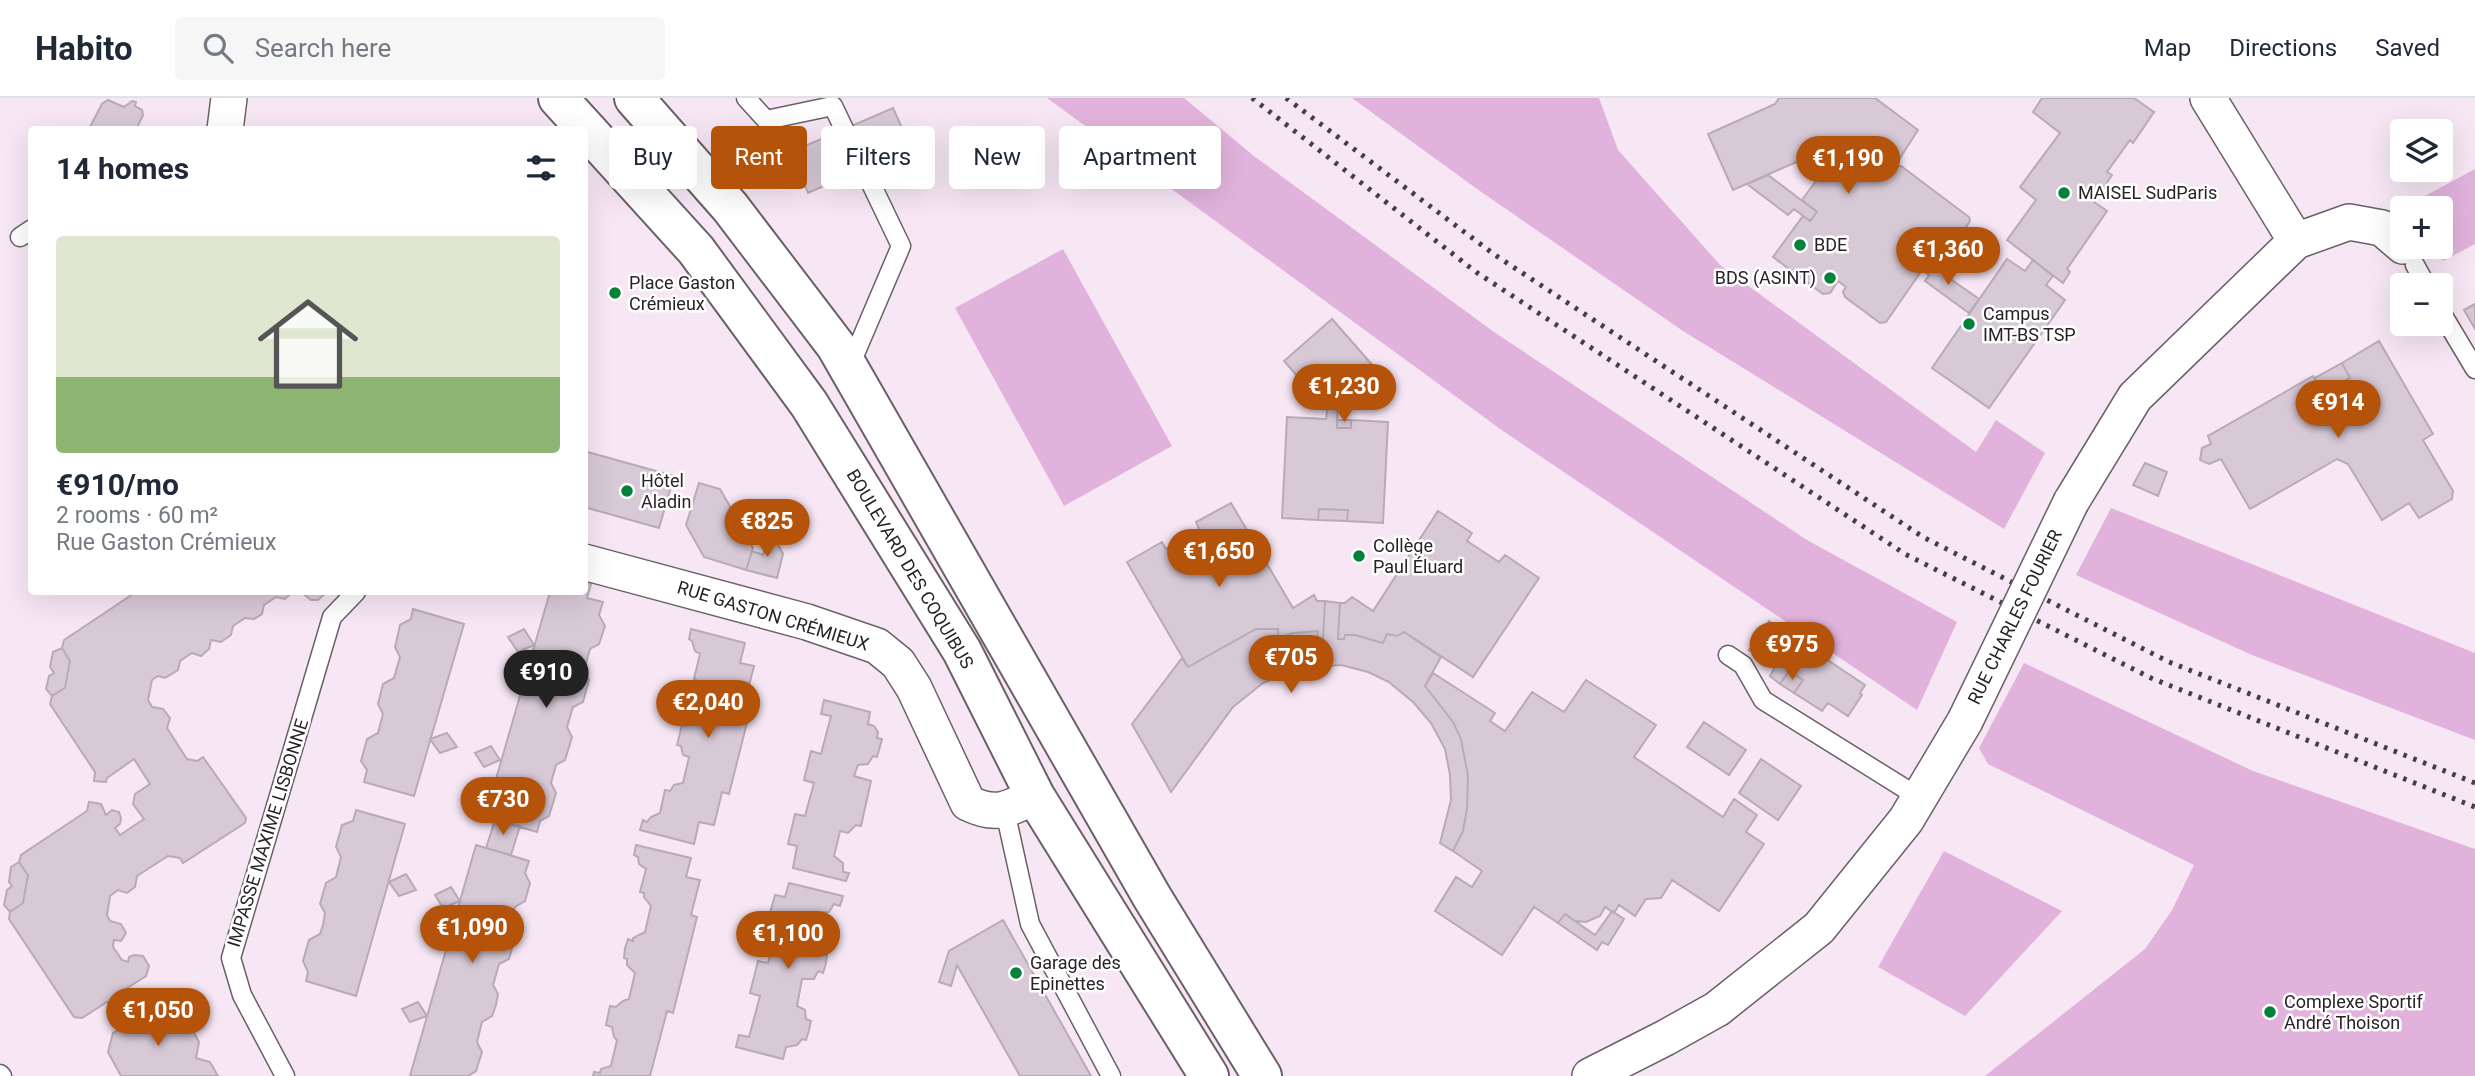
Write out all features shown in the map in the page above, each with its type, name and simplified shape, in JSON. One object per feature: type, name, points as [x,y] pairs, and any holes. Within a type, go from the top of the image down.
[{"type":"main road","name":"BOULEVARD DES COQUIBUS","points":[[558,98],[583,126]]},
{"type":"main road","points":[[634,98],[730,207],[836,346],[1152,897],[1262,1076]]},
{"type":"main road","name":"BOULEVARD DES COQUIBUS","points":[[588,131],[696,250],[809,404],[962,651],[1020,803],[1209,1076]]},
{"type":"street","points":[[226,126],[229,98]]},
{"type":"street","points":[[2208,98],[2296,241],[2349,222],[2382,228],[2412,261]]},
{"type":"street","name":"RUE CHARLES FOURIER","points":[[1590,1076],[1717,1009],[1819,928],[1906,820],[1920,798],[1965,721],[2071,502],[2135,397],[2296,241]]},
{"type":"street","name":"RUE GASTON CRÉMIEUX","points":[[588,563],[807,622],[877,646],[898,663],[914,688],[968,803],[983,810],[1020,803]]},
{"type":"lane","points":[[746,98],[766,120],[834,106],[843,126]]},
{"type":"lane","points":[[849,368],[901,246],[874,189]]},
{"type":"lane","points":[[2453,332],[2475,369]]},
{"type":"lane","name":"IMPASSE MAXIME LISBONNE","points":[[285,1076],[242,995],[231,958],[332,617],[353,595]]},
{"type":"lane","points":[[1728,655],[1743,665],[1763,700],[1920,798]]},
{"type":"lane","points":[[1020,803],[1030,924],[1111,1076]]},
{"type":"shaded area","points":[[1047,98],[1184,98],[1218,126],[1085,126]]},
{"type":"shaded area","points":[[1352,98],[1599,98],[1618,150],[1721,266],[1976,452],[1996,420],[2045,453],[2004,529],[1683,331],[1477,189]]},
{"type":"shaded area","points":[[1221,129],[1254,156],[1494,332],[1807,540],[1957,622],[1917,710],[1503,431],[1172,189],[1221,189]]},
{"type":"shaded area","points":[[2475,169],[2475,244],[2453,256],[2453,196],[2425,196]]},
{"type":"shaded area","points":[[1063,249],[1172,446],[1064,506],[955,308]]},
{"type":"shaded area","points":[[2111,508],[2475,653],[2475,740],[2252,655],[2076,575]]},
{"type":"shaded area","name":"Complexe Sportif André Thoison","points":[[2024,663],[2253,771],[2475,849],[2475,1076],[1985,1076],[2145,949],[2172,910],[2194,865],[1988,764],[1979,748]]},
{"type":"shaded area","points":[[1944,851],[2062,911],[1965,1016],[1878,967]]},
{"type":"building","points":[[1779,98],[1875,98],[1918,130],[1895,166],[1901,166],[1969,217],[1970,221],[1942,263],[1934,267],[1922,259],[1916,266],[1920,273],[1886,322],[1880,323],[1845,297],[1843,292],[1846,287],[1838,281],[1830,293],[1823,294],[1773,257],[1803,216],[1810,221],[1817,212],[1802,200],[1846,140],[1733,190],[1708,134],[1775,104]]},
{"type":"building","name":"MAISEL SudParis","points":[[2042,98],[2134,98],[2154,112],[2133,143],[2130,140],[2107,172],[2112,175],[2094,202],[2107,211],[2067,269],[2070,272],[2063,283],[2007,240],[2036,200],[2020,187],[2060,133],[2033,112]]},
{"type":"building","points":[[108,100],[124,107],[132,101],[136,102],[135,106],[142,110],[143,115],[138,126],[91,126],[102,104]]},
{"type":"building","points":[[893,108],[901,126],[851,126]]},
{"type":"building","points":[[821,139],[821,187],[808,193],[806,189],[807,145]]},
{"type":"building","points":[[1768,175],[1817,212],[1810,221],[1794,209],[1788,215],[1747,184]]},
{"type":"building","points":[[1922,259],[1979,299],[1969,313],[1925,281],[1929,275],[1916,266]]},
{"type":"building","points":[[2007,259],[2025,271],[2033,260],[2053,276],[2046,285],[2065,300],[1989,408],[1932,368]]},
{"type":"building","points":[[2475,304],[2475,329],[2464,310]]},
{"type":"building","points":[[1332,319],[1375,368],[1338,400],[1337,428],[1351,428],[1351,420],[1388,422],[1383,523],[1347,521],[1348,510],[1319,509],[1318,520],[1282,518],[1287,417],[1326,419],[1327,410],[1284,361]]},
{"type":"building","points":[[2379,341],[2433,434],[2423,440],[2453,491],[2452,499],[2419,518],[2409,503],[2382,520],[2348,464],[2337,459],[2250,509],[2221,459],[2209,464],[2200,460],[2202,448],[2211,444],[2208,436],[2313,376],[2323,393],[2350,378],[2342,363]]},
{"type":"building","points":[[2342,363],[2350,378],[2323,393],[2315,378]]},
{"type":"building","points":[[1337,420],[1351,420],[1351,428],[1337,428]]},
{"type":"building","name":"Hôtel Aladin","points":[[588,452],[674,476],[659,528],[588,508]]},
{"type":"building","points":[[2145,463],[2167,472],[2158,496],[2133,485]]},
{"type":"building","points":[[699,483],[720,489],[746,526],[742,528],[753,548],[746,570],[704,557],[686,525]]},
{"type":"building","points":[[1231,503],[1293,608],[1314,595],[1317,601],[1325,601],[1323,639],[1317,638],[1318,631],[1293,633],[1278,638],[1278,629],[1256,629],[1188,667],[1127,562],[1162,542],[1166,549],[1199,529],[1196,522]]},
{"type":"building","points":[[1319,509],[1348,510],[1347,521],[1318,520]]},
{"type":"building","points":[[1438,511],[1472,533],[1467,541],[1499,562],[1505,555],[1539,578],[1473,677],[1404,632],[1397,636],[1387,634],[1383,643],[1355,635],[1345,635],[1344,639],[1338,639],[1340,603],[1345,603],[1352,597],[1373,611]]},
{"type":"building","points":[[770,529],[783,554],[777,578],[746,570],[752,551],[763,555]]},
{"type":"building","points":[[132,595],[289,595],[285,599],[276,597],[264,605],[262,614],[254,619],[245,618],[233,626],[231,635],[221,642],[211,640],[209,649],[201,656],[192,653],[180,661],[178,670],[165,678],[158,676],[152,680],[148,700],[152,707],[163,709],[170,718],[167,728],[187,759],[197,761],[203,757],[246,818],[245,823],[183,863],[180,858],[168,856],[137,876],[135,887],[127,893],[118,890],[110,896],[107,915],[110,921],[121,924],[126,933],[121,941],[114,940],[113,947],[122,960],[128,962],[129,957],[134,955],[143,956],[149,966],[146,976],[124,990],[122,1004],[107,1002],[82,1018],[74,1017],[9,919],[10,912],[23,903],[28,875],[19,862],[21,855],[87,811],[89,802],[101,804],[106,815],[112,810],[119,812],[120,824],[115,828],[120,835],[144,819],[133,804],[135,794],[150,784],[134,759],[107,778],[106,782],[94,781],[95,772],[50,704],[52,696],[65,688],[70,661],[62,648],[64,640]]},
{"type":"building","points":[[305,595],[324,595],[318,600],[311,600]]},
{"type":"building","points":[[549,595],[588,595],[587,598],[603,602],[599,615],[605,626],[599,644],[590,649],[584,670],[589,680],[583,702],[573,707],[567,727],[572,737],[565,760],[556,765],[551,783],[556,793],[549,816],[540,821],[537,832],[485,817]]},
{"type":"building","points":[[1325,601],[1340,603],[1338,639],[1344,639],[1345,635],[1355,635],[1383,643],[1387,634],[1397,636],[1404,632],[1441,657],[1425,686],[1453,722],[1461,739],[1468,776],[1463,831],[1453,851],[1440,843],[1451,800],[1445,749],[1431,723],[1414,703],[1389,682],[1368,672],[1341,665],[1312,667],[1287,672],[1263,683],[1233,707],[1171,792],[1132,724],[1182,658],[1188,667],[1256,629],[1278,629],[1278,638],[1293,633],[1318,631],[1317,638],[1323,639]]},
{"type":"building","points":[[413,609],[464,624],[414,796],[364,782],[367,770],[361,761],[367,739],[378,733],[383,714],[378,704],[383,684],[394,678],[400,657],[395,647],[400,625],[411,619]]},
{"type":"building","points":[[1769,621],[1865,685],[1860,693],[1862,695],[1848,716],[1828,703],[1822,711],[1794,693],[1803,680],[1789,671],[1780,684],[1770,676],[1775,667],[1749,650]]},
{"type":"building","points":[[524,629],[534,645],[518,652],[508,637]]},
{"type":"building","points":[[691,629],[745,643],[740,663],[754,666],[745,701],[752,703],[729,794],[722,792],[714,825],[699,822],[694,844],[640,830],[643,820],[647,822],[660,813],[665,790],[670,791],[674,785],[683,783],[689,757],[683,755],[681,746],[677,745],[682,725],[686,726],[699,718],[705,695],[700,691],[698,681],[694,679],[700,654],[695,651],[689,639]]},
{"type":"building","points":[[62,648],[70,661],[65,688],[52,696],[46,689],[49,676],[54,673],[50,667],[53,652]]},
{"type":"building","points":[[1789,671],[1803,680],[1794,693],[1780,684]]},
{"type":"building","points":[[1433,673],[1495,713],[1490,721],[1505,731],[1532,692],[1564,712],[1586,680],[1656,725],[1634,757],[1723,817],[1734,799],[1757,815],[1746,832],[1764,844],[1719,911],[1672,880],[1661,898],[1646,899],[1635,916],[1619,905],[1614,913],[1605,907],[1600,916],[1586,922],[1575,921],[1565,914],[1558,923],[1534,907],[1502,955],[1435,911],[1456,877],[1472,887],[1482,871],[1453,851],[1463,831],[1468,776],[1461,739],[1453,722],[1425,686]]},
{"type":"building","points":[[824,700],[870,712],[868,724],[874,726],[878,732],[877,738],[882,739],[877,757],[873,756],[868,764],[858,765],[854,776],[871,781],[861,826],[856,825],[848,833],[840,831],[834,856],[843,863],[843,872],[849,873],[846,881],[793,868],[797,846],[788,844],[795,814],[805,816],[814,783],[804,780],[811,751],[821,754],[831,716],[821,714]]},
{"type":"building","points":[[1704,722],[1746,750],[1729,775],[1687,747]]},
{"type":"building","points":[[447,733],[457,747],[440,753],[430,739]]},
{"type":"building","points":[[491,746],[500,760],[484,767],[475,753]]},
{"type":"building","points":[[1761,759],[1801,786],[1778,820],[1739,793]]},
{"type":"building","points":[[356,810],[405,824],[356,996],[306,981],[308,972],[303,961],[309,940],[320,934],[323,925],[325,913],[320,904],[326,883],[336,877],[341,857],[336,847],[342,825],[353,821]]},
{"type":"building","points":[[495,820],[520,826],[511,855],[486,848]]},
{"type":"building","points":[[476,845],[529,861],[525,873],[530,883],[525,901],[515,907],[509,927],[515,937],[509,959],[499,964],[493,985],[498,994],[496,1005],[492,1016],[482,1022],[477,1042],[482,1052],[476,1071],[468,1076],[410,1076]]},
{"type":"building","points":[[636,845],[691,858],[686,877],[700,880],[691,915],[697,917],[673,1013],[667,1011],[650,1076],[593,1076],[594,1072],[600,1073],[601,1069],[611,1066],[617,1040],[612,1027],[606,1025],[610,1006],[616,1007],[629,999],[635,973],[624,958],[625,948],[628,939],[633,941],[633,938],[645,932],[651,906],[644,893],[640,892],[646,869],[634,855]]},
{"type":"building","points":[[19,862],[28,875],[23,903],[10,912],[4,905],[7,890],[12,886],[9,882],[11,867]]},
{"type":"building","points":[[406,874],[416,890],[399,896],[389,882]]},
{"type":"building","points":[[789,883],[843,896],[840,906],[834,904],[829,912],[820,912],[813,939],[823,945],[823,952],[827,954],[826,963],[823,973],[818,971],[814,979],[802,979],[797,1006],[805,1010],[806,1019],[811,1021],[809,1030],[806,1040],[802,1039],[797,1045],[786,1047],[783,1059],[736,1047],[739,1035],[749,1037],[760,996],[750,993],[758,961],[768,963],[777,930],[766,927],[775,895],[785,897]]},
{"type":"building","points":[[451,887],[460,901],[443,908],[435,895]]},
{"type":"building","points":[[1612,911],[1624,919],[1608,945],[1602,942],[1597,950],[1558,923],[1565,914],[1595,935]]},
{"type":"building","points":[[1003,920],[1091,1076],[1020,1076],[957,965],[951,986],[939,982],[949,951]]},
{"type":"building","points":[[418,1002],[427,1016],[410,1022],[402,1009]]},
{"type":"building","points":[[159,1008],[185,1016],[199,1042],[196,1058],[210,1062],[218,1076],[121,1076],[108,1052],[113,1033]]},
{"type":"railway","points":[[1252,98],[1476,272],[1905,554],[2151,678],[2475,807]]},
{"type":"railway","points":[[1286,98],[1495,255],[1923,537],[2169,662],[2475,783]]},
{"type":"place","name":"MAISEL SudParis","points":[[2064,193]]},
{"type":"place","name":"BDE","points":[[1800,245]]},
{"type":"place","name":"BDS (ASINT)","points":[[1830,278]]},
{"type":"place","name":"Place Gaston Crémieux","points":[[615,293]]},
{"type":"place","name":"Campus IMT-BS TSP","points":[[1969,324]]},
{"type":"place","name":"Hôtel Aladin","points":[[627,491]]},
{"type":"place","name":"Collège Paul Éluard","points":[[1359,556]]},
{"type":"place","name":"Garage des Epinettes","points":[[1016,973]]},
{"type":"place","name":"Complexe Sportif André Thoison","points":[[2270,1012]]}]
